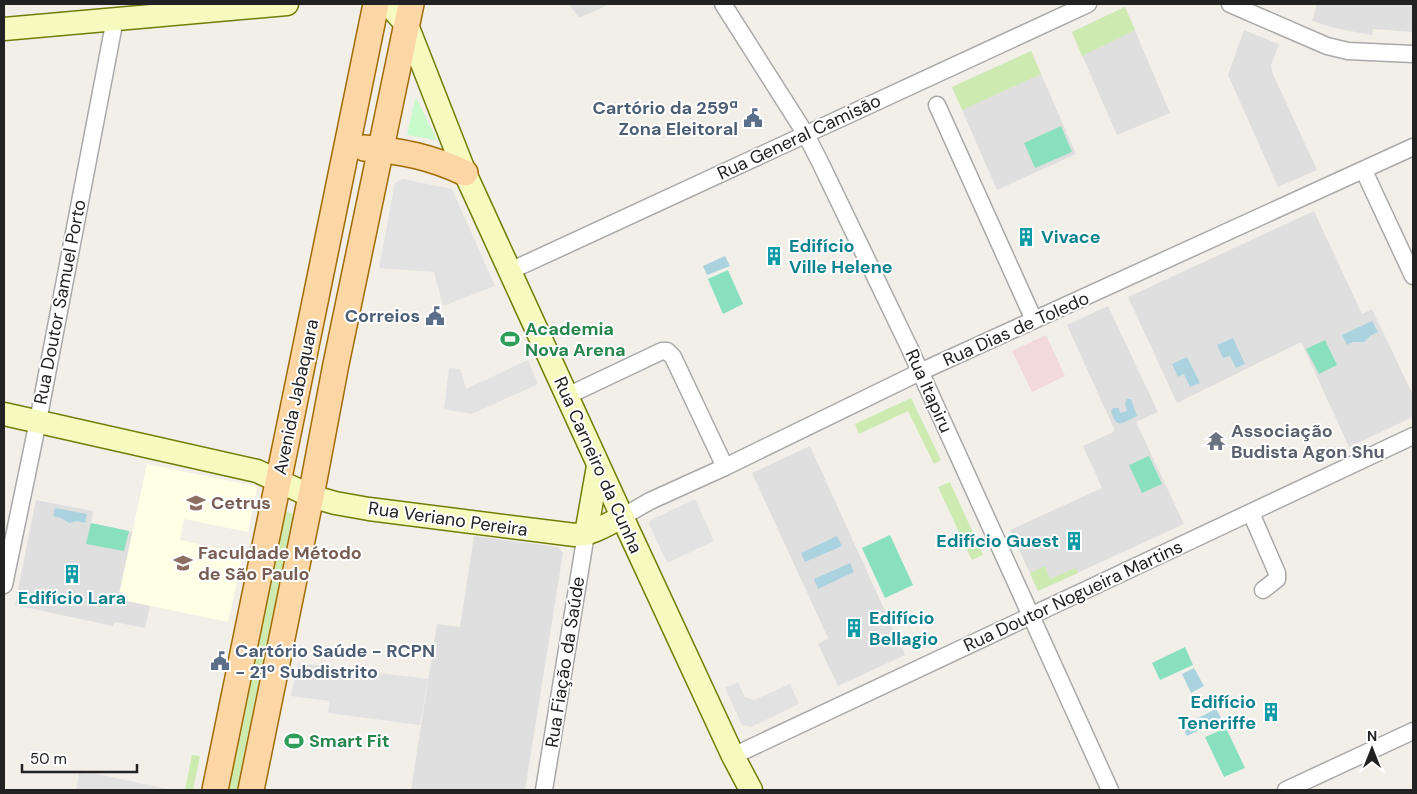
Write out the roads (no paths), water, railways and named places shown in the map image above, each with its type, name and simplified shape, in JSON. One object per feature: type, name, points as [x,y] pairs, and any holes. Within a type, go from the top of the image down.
[{"type":"main road","name":"Avenida Jabaquara","points":[[215,790],[376,4]]},
{"type":"main road","name":"Avenida Jabaquara","points":[[251,790],[336,364],[409,14]]},
{"type":"main road","points":[[347,146],[382,149],[420,156],[465,174]]},
{"type":"street","points":[[4,29],[287,4]]},
{"type":"street","points":[[388,4],[409,14]]},
{"type":"street","name":"Rua Itapiru","points":[[723,4],[805,133],[920,372],[1110,790]]},
{"type":"street","name":"Rua General Camisão","points":[[510,271],[805,133],[1088,4]]},
{"type":"street","points":[[1230,4],[1247,7],[1327,46],[1348,51],[1413,54]]},
{"type":"street","name":"Rua Carneiro da Cunha","points":[[409,14],[465,174],[631,538],[733,756],[751,790]]},
{"type":"street","name":"Rua Doutor Samuel Porto","points":[[4,580],[38,421],[115,19]]},
{"type":"street","points":[[937,105],[1034,320]]},
{"type":"street","name":"Rua Dias de Toledo","points":[[622,517],[650,501],[725,467],[920,372],[1413,147]]},
{"type":"street","points":[[1364,171],[1413,276]]},
{"type":"street","points":[[567,396],[662,351],[667,351],[673,357],[725,467]]},
{"type":"street","name":"Rua Veriano Pereira","points":[[4,414],[257,471],[311,496],[368,509],[563,535],[593,532],[622,517]]},
{"type":"street","name":"Rua Doutor Nogueira Martins","points":[[733,756],[1413,436]]},
{"type":"street","points":[[598,466],[593,532],[619,532],[631,538]]},
{"type":"street","points":[[1251,513],[1277,573],[1277,579],[1264,590]]},
{"type":"street","name":"Rua Fiação da Saúde","points":[[544,790],[593,532]]},
{"type":"street","points":[[1286,790],[1413,731]]},
{"type":"water","points":[[725,256],[730,266],[707,275],[703,266]]},
{"type":"water","points":[[1372,321],[1378,332],[1364,342],[1353,342],[1347,345],[1342,335]]},
{"type":"water","points":[[1233,338],[1245,364],[1236,368],[1230,356],[1223,358],[1217,345]]},
{"type":"water","points":[[1187,357],[1200,383],[1190,387],[1184,374],[1178,377],[1172,364]]},
{"type":"water","points":[[1127,399],[1131,399],[1137,416],[1123,423],[1118,423],[1115,421],[1111,411],[1113,408],[1119,408],[1120,413],[1127,411],[1125,403]]},
{"type":"water","points":[[55,508],[87,514],[85,523],[77,521],[69,523],[53,516]]},
{"type":"water","points":[[837,536],[842,546],[805,562],[801,553]]},
{"type":"water","points":[[850,563],[854,572],[818,589],[814,579]]},
{"type":"water","points":[[1194,668],[1204,686],[1191,693],[1182,674]]},
{"type":"water","points":[[1216,709],[1224,723],[1209,730],[1204,728],[1187,736],[1182,726]]},
{"type":"place","name":"Cartório da 259ª Zona Eleitoral","points":[[753,118]]},
{"type":"place","name":"Vivace","points":[[1026,237]]},
{"type":"place","name":"Edifício Ville Helene","points":[[774,256]]},
{"type":"place","name":"Correios","points":[[435,316]]},
{"type":"place","name":"Academia Nova Arena","points":[[510,339]]},
{"type":"place","name":"Associação Budista Agon Shu","points":[[1216,441]]},
{"type":"place","name":"Cetrus","points":[[196,503]]},
{"type":"place","name":"Edifício Guest","points":[[1074,541]]},
{"type":"place","name":"Faculdade Método de São Paulo","points":[[183,563]]},
{"type":"place","name":"Edifício Lara","points":[[72,574]]},
{"type":"place","name":"Edifício Bellagio","points":[[854,628]]},
{"type":"place","name":"Cartório Saúde - RCPN - 21º Subdistrito","points":[[220,661]]},
{"type":"place","name":"Edifício Teneriffe","points":[[1271,712]]},
{"type":"place","name":"Smart Fit","points":[[294,741]]}]
